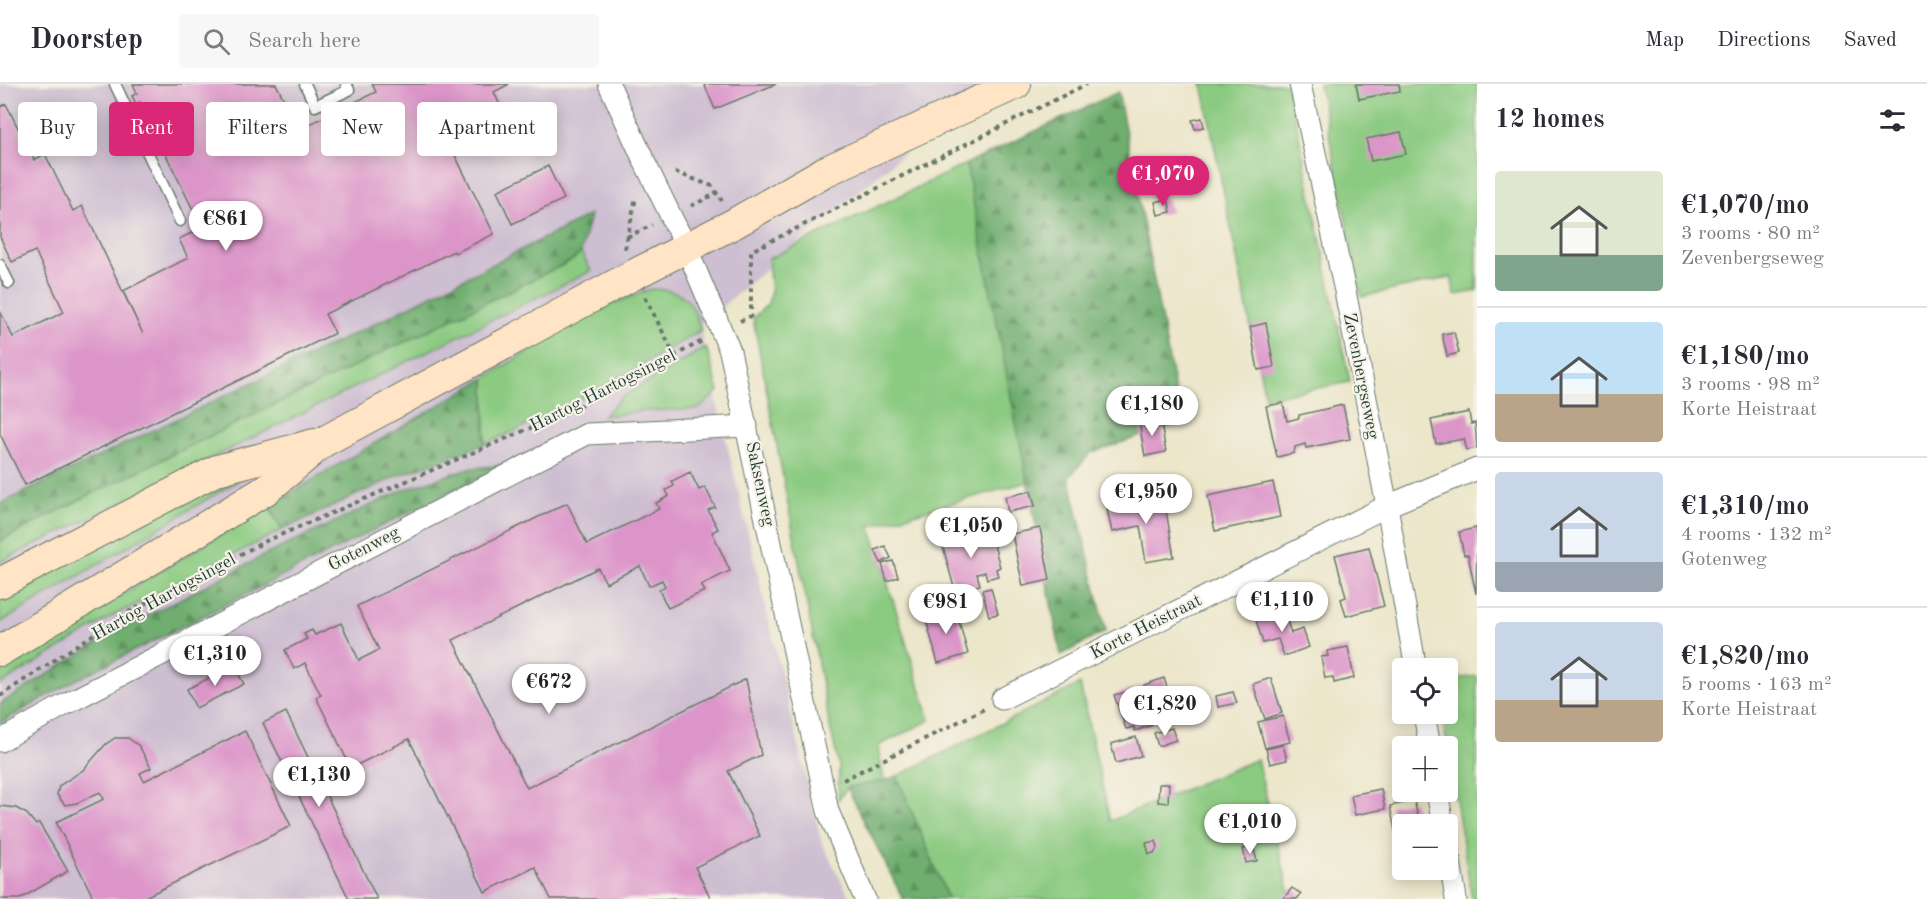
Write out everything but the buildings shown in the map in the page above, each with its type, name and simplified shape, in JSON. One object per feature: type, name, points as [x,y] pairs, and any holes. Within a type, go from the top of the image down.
[{"type":"street","name":"Saksenweg","points":[[609,84],[686,247],[730,351],[828,811],[866,899]]},
{"type":"street","name":"Hartog Hartogsingel","points":[[0,651],[266,490],[323,442],[824,172],[1016,84]]},
{"type":"street","name":"Zevenbergseweg","points":[[1300,84],[1345,291],[1414,658]]},
{"type":"street","name":"Gotenweg","points":[[0,741],[64,705],[587,434],[747,426]]},
{"type":"street","name":"Hartog Hartogsingel","points":[[0,583],[217,470],[323,442]]},
{"type":"street","name":"Korte Heistraat","points":[[1002,699],[1387,506],[1477,469]]},
{"type":"street","points":[[1453,880],[1456,899]]},
{"type":"lane","points":[[115,84],[180,221]]},
{"type":"lane","points":[[305,84],[315,106],[349,90],[346,84]]},
{"type":"lane","points":[[0,265],[9,283]]},
{"type":"path","name":"Hartog Hartogsingel","points":[[0,696],[123,615],[266,541],[568,412],[751,316],[751,251],[1087,84]]},
{"type":"path","points":[[843,780],[1002,699]]},
{"type":"shaded area","points":[[0,84],[986,84],[699,326],[822,844],[851,899],[0,899]]},
{"type":"green space","points":[[1202,84],[1288,84],[1350,382],[1265,398]]},
{"type":"green space","points":[[1319,84],[1477,84],[1477,291],[1455,295],[1451,277],[1361,297]]},
{"type":"green space","points":[[1118,92],[1181,422],[1091,453],[1069,477],[1106,631],[1061,655],[966,164]]},
{"type":"green space","points":[[966,164],[1028,482],[870,526],[930,720],[878,746],[884,781],[848,787],[838,800],[839,765],[753,318],[768,304],[771,292],[768,259]]},
{"type":"green space","points":[[590,215],[581,252],[573,260],[85,497],[0,541],[0,504],[370,326]]},
{"type":"green space","points":[[581,252],[591,271],[0,562],[0,541],[85,497],[573,260]]},
{"type":"green space","points":[[651,289],[672,291],[685,298],[694,311],[701,330],[568,405],[485,444],[485,378],[587,317]]},
{"type":"green space","points":[[706,347],[719,391],[699,409],[644,411],[603,416],[622,397]]},
{"type":"green space","points":[[485,378],[485,444],[397,476],[282,530],[268,506]]},
{"type":"green space","points":[[509,464],[74,681],[0,723],[0,704],[116,632],[267,554],[403,490],[466,469]]},
{"type":"green space","points":[[249,468],[251,473],[0,623],[0,595]]},
{"type":"green space","points":[[268,506],[282,530],[109,618],[0,685],[0,668]]},
{"type":"green space","points":[[1477,676],[1477,899],[1472,899],[1456,802],[1458,736],[1446,736],[1444,724],[1458,724],[1458,679]]},
{"type":"green space","points":[[1080,684],[1110,821],[1257,759],[1291,899],[948,899],[897,776]]},
{"type":"green space","points":[[897,776],[948,899],[903,899],[847,787],[884,781]]}]
